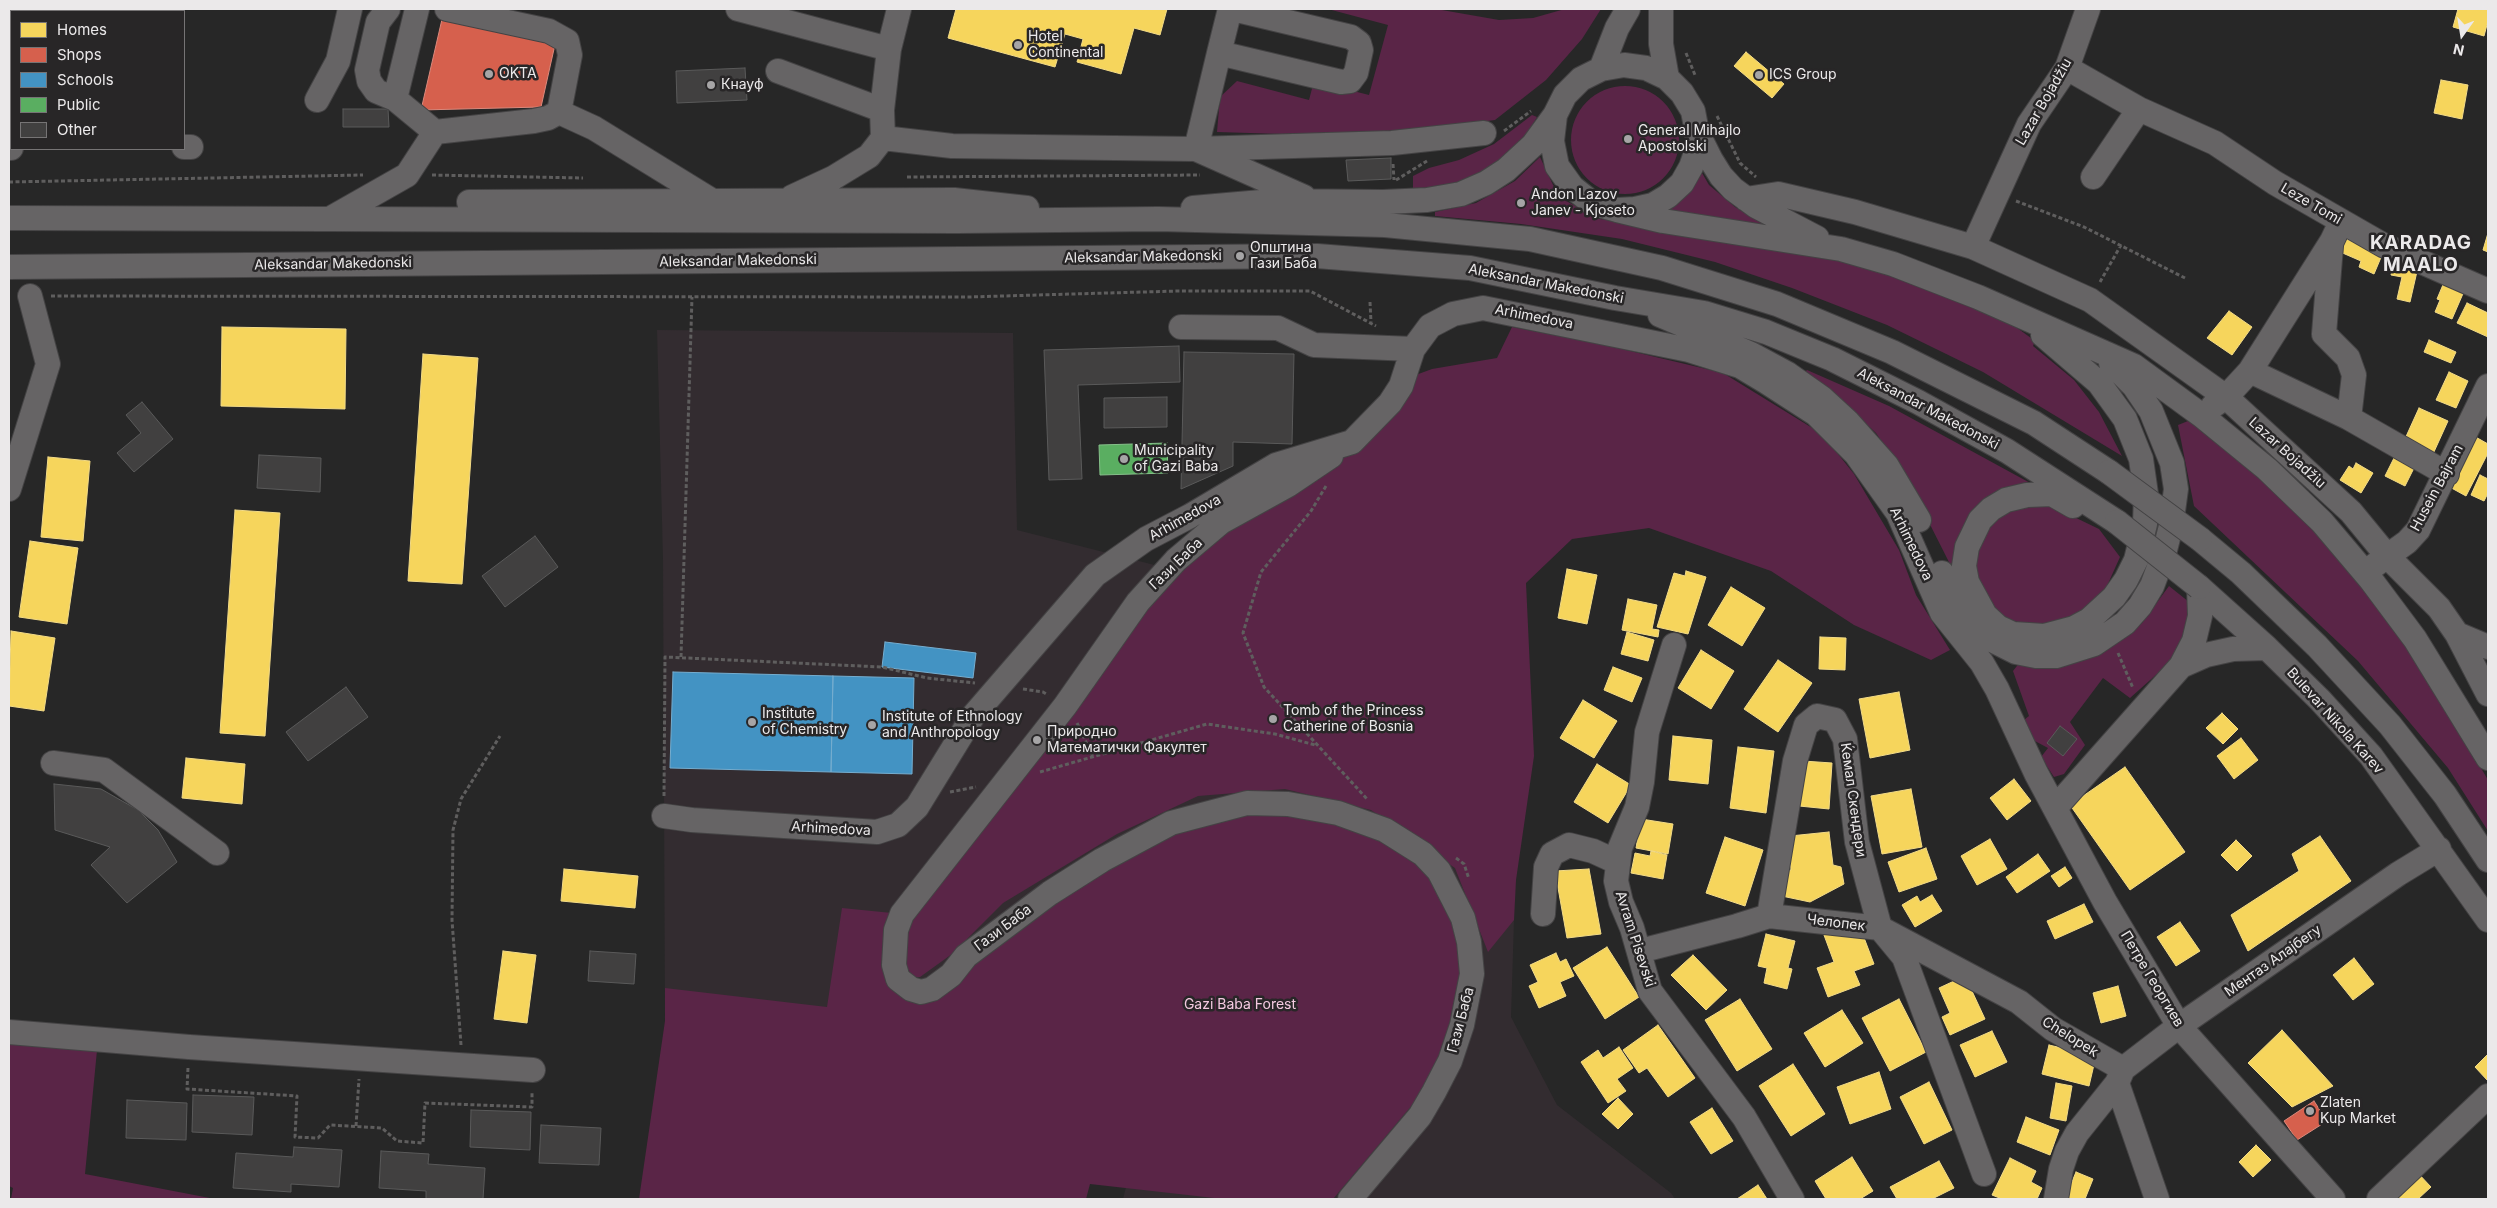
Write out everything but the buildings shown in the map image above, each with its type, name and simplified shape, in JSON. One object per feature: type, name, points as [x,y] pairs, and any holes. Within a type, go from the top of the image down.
[{"type":"street","points":[[316,100],[338,61],[350,9]]},
{"type":"street","points":[[388,9],[378,22],[367,70],[369,80],[376,91],[396,99],[435,132],[534,121],[548,118],[559,112]]},
{"type":"street","points":[[396,99],[416,9]]},
{"type":"street","points":[[448,9],[549,32],[567,40],[570,55],[559,112]]},
{"type":"street","points":[[738,9],[889,49]]},
{"type":"street","points":[[784,200],[833,178],[869,156],[883,138],[882,110],[889,49],[899,9]]},
{"type":"street","points":[[1196,149],[1219,54],[1232,9],[1351,37],[1358,43],[1361,50],[1356,73],[1350,81],[1341,82],[1219,54]]},
{"type":"street","points":[[1601,68],[1617,28],[1628,9]]},
{"type":"street","points":[[1661,9],[1661,44],[1667,78]]},
{"type":"street","name":"Lazar Bojadžiu","points":[[1973,247],[2029,124],[2067,68],[2088,9]]},
{"type":"street","points":[[1158,219],[1178,211],[1208,205],[1312,201],[1382,202],[1427,200],[1461,194],[1486,183],[1506,170],[1533,145],[1555,115],[1565,95],[1581,79],[1601,68],[1624,65],[1646,68],[1667,78],[1682,93],[1693,111],[1697,132],[1696,150],[1691,167],[1682,183],[1668,196],[1653,205],[1617,210]]},
{"type":"street","name":"Leze Tomi","points":[[2067,68],[2139,109],[2215,143],[2275,184],[2336,232],[2384,245],[2488,291]]},
{"type":"street","points":[[778,71],[882,110]]},
{"type":"street","points":[[2093,177],[2139,109]]},
{"type":"street","points":[[559,112],[594,128],[711,200]]},
{"type":"street","points":[[1555,115],[1552,141],[1557,166],[1572,187],[1592,203],[1663,221],[1841,249]]},
{"type":"street","points":[[333,218],[407,175],[435,132]]},
{"type":"street","points":[[1697,132],[1721,176],[1746,199],[1790,225],[1841,249],[1924,275],[2100,350],[2134,366],[2201,415],[2267,469],[2322,522],[2364,571],[2415,640],[2486,747]]},
{"type":"street","points":[[883,138],[952,146],[1196,149],[1392,143],[1484,133]]},
{"type":"street","points":[[1196,149],[1312,201]]},
{"type":"street","points":[[1746,199],[1778,194]]},
{"type":"street","name":"Lazar Bojadžiu","points":[[1778,194],[1856,212],[1973,247],[2090,300],[2226,397],[2351,512],[2388,557],[2439,608],[2457,634],[2488,694]]},
{"type":"street","points":[[404,217],[443,205],[476,202],[954,200],[1037,210],[1065,219]]},
{"type":"street","points":[[9,218],[404,217],[957,221],[1158,219],[1385,225],[1530,239],[1662,268],[1777,304],[1892,352],[2034,423],[2109,472],[2200,539],[2241,573],[2317,646],[2383,718],[2445,795],[2488,860]]},
{"type":"street","points":[[2201,415],[2226,397],[2250,371],[2336,232]]},
{"type":"street","points":[[2336,232],[2324,334],[2348,358],[2354,376],[2349,418]]},
{"type":"street","name":"Aleksandar Makedonski","points":[[9,267],[1317,256],[1470,268],[1615,298],[1704,313],[1766,332],[1832,359],[2007,451],[2117,522],[2199,587]]},
{"type":"street","points":[[9,489],[48,364],[30,296]]},
{"type":"street","points":[[1615,298],[1751,354],[1788,374],[1822,398],[1847,421],[1887,466],[1911,504],[1955,601],[1968,621],[1980,634],[1998,645],[2016,652],[2036,656],[2056,656],[2076,651],[2094,644],[2125,623],[2140,606],[2152,586],[2171,526],[2176,489],[2172,463],[2162,436],[2151,411],[2134,386],[2100,350]]},
{"type":"street","name":"Arhimedova","points":[[664,816],[692,820],[877,832],[898,824],[913,812],[923,798],[973,716],[1095,575],[1146,539],[1190,516],[1276,465],[1352,442],[1390,404],[1401,386],[1412,349],[1430,326],[1453,314],[1483,308],[1689,350],[1740,366],[1816,414],[1856,454],[1898,513],[1942,613],[1982,663],[2056,808]]},
{"type":"street","points":[[2007,310],[2054,343],[2079,364],[2099,383],[2125,419],[2141,459],[2146,494],[2145,524],[2136,560],[2126,580],[2102,609],[2074,628],[2044,636],[2013,634],[1998,627],[1985,615],[1975,600],[1967,582],[1964,566],[1966,548],[1980,520],[1990,509],[2006,500],[2027,495],[2052,494],[2082,512],[2117,522]]},
{"type":"street","points":[[1181,328],[1278,328],[1314,345],[1412,349]]},
{"type":"street","points":[[2250,371],[2349,418],[2447,474]]},
{"type":"street","name":"Husein Bajram","points":[[2364,571],[2388,557],[2418,530],[2447,474],[2488,386]]},
{"type":"street","name":"Гази Баба","points":[[1350,1199],[1420,1116],[1450,1060],[1462,1025],[1472,974],[1470,942],[1452,893],[1439,871],[1424,854],[1405,840],[1352,817],[1288,804],[1247,804],[1228,807],[1171,822],[1102,860],[1002,927],[966,956],[942,983],[921,992],[911,989],[898,979],[894,966],[896,930],[902,914],[1065,706],[1138,602],[1176,560],[1221,522],[1288,485],[1352,442]]},
{"type":"street","points":[[2056,808],[2181,666],[2194,641],[2200,616],[2199,587]]},
{"type":"street","name":"Bulevar Nikola Karev","points":[[2199,587],[2268,648],[2372,756],[2488,920]]},
{"type":"street","points":[[2457,634],[2488,647]]},
{"type":"street","name":"Avram Pisevski","points":[[1674,644],[1647,732],[1642,782],[1637,807],[1620,848],[1616,881],[1621,902],[1640,951],[1650,991],[1744,1117],[1792,1199]]},
{"type":"street","points":[[2181,666],[2206,655],[2233,649],[2268,648]]},
{"type":"street","name":"Ќемал Скендери","points":[[1769,916],[1795,761],[1806,725],[1817,716],[1835,720],[1845,738],[1857,842],[1880,928],[1904,957],[1984,1174]]},
{"type":"street","points":[[53,763],[104,770],[217,853]]},
{"type":"street","name":"Петре Георгиев","points":[[2056,808],[2105,902],[2179,1026],[2333,1199]]},
{"type":"street","points":[[1544,914],[1546,866],[1552,854],[1569,844],[1593,851],[1617,862]]},
{"type":"street","name":"Ментаз Алајбегу","points":[[2056,1199],[2061,1169],[2067,1151],[2077,1132],[2120,1076],[2179,1026],[2398,874],[2439,849]]},
{"type":"street","name":"Челопек","points":[[1640,951],[1769,916],[1880,928],[2019,1002],[2120,1076]]},
{"type":"street","points":[[9,1032],[189,1047],[533,1070]]},
{"type":"street","points":[[2120,1076],[2158,1199]]},
{"type":"street","points":[[2379,1199],[2488,1096]]},
{"type":"path","points":[[1683,45],[1697,79]]},
{"type":"path","points":[[1714,110],[1740,163],[1778,194]]},
{"type":"path","points":[[1997,194],[2084,227],[2185,278]]},
{"type":"path","points":[[2090,300],[2121,245]]},
{"type":"path","points":[[30,296],[968,297],[1178,291],[1310,291],[1370,322],[1370,302]]},
{"type":"path","points":[[680,657],[692,297]]},
{"type":"path","points":[[1311,511],[1330,479]]},
{"type":"path","points":[[2115,644],[2134,692]]},
{"type":"path","points":[[664,816],[665,657],[882,667],[927,678],[999,685],[1043,692],[1065,706],[1081,729],[1093,757]]},
{"type":"path","points":[[923,798],[1005,781],[1207,724],[1275,734],[1315,745]]},
{"type":"path","points":[[463,1066],[452,920],[453,830],[461,799],[500,736]]},
{"type":"path","points":[[189,1047],[187,1089],[297,1096],[295,1137],[318,1138],[330,1125],[356,1126],[382,1128],[397,1141],[423,1143],[425,1103],[532,1107]]},
{"type":"path","points":[[356,1126],[360,1059]]},
{"type":"shaded area","name":"Природно Математички Факултет","points":[[657,330],[1013,333],[1017,530],[1355,616],[1464,864],[1514,920],[1511,1017],[1557,1105],[1671,1193],[1675,1199],[1123,1199],[1147,1103],[665,1021],[663,559]]},
{"type":"green space","points":[[1328,9],[1436,9],[1499,20],[1533,18],[1565,9],[1601,9],[1582,39],[1546,80],[1495,120],[1418,130],[1282,134],[1217,132],[1220,97],[1237,81],[1309,100],[1314,81],[1369,95],[1388,25]]},
{"type":"green space","points":[[1625,86],[1646,90],[1663,102],[1675,119],[1679,140],[1675,161],[1663,178],[1646,190],[1625,194],[1604,190],[1587,178],[1575,161],[1571,140],[1575,119],[1587,102],[1604,90]]},
{"type":"green space","points":[[1532,115],[1537,117],[1523,140],[1486,172],[1442,189],[1413,191],[1413,176],[1429,168],[1459,160],[1494,144]]},
{"type":"green space","points":[[1540,157],[1553,185],[1568,202],[1599,219],[1696,229],[1866,264],[2009,322],[2035,341],[2033,346],[2074,380],[2099,412],[2122,456],[1983,372],[1887,325],[1792,288],[1715,262],[1622,239],[1521,224],[1435,216],[1435,212],[1476,203],[1515,181]]},
{"type":"green space","points":[[1702,173],[1709,185],[1735,207],[1768,227],[1669,210],[1686,196]]},
{"type":"green space","points":[[1512,327],[1605,345],[1723,373],[1822,434],[1854,474],[1899,550],[1916,595],[1950,650],[1931,660],[1854,625],[1771,571],[1649,528],[1572,539],[1526,583],[1534,756],[1516,880],[1514,920],[1488,952],[1455,868],[1371,810],[1285,789],[1198,796],[1117,834],[1003,903],[952,954],[920,977],[912,977],[903,969],[907,920],[1155,593],[1199,549],[1300,481],[1350,454],[1413,376],[1432,369],[1497,358]]},
{"type":"green space","points":[[1807,370],[1889,406],[2032,484],[1979,507],[1954,572],[1907,479],[1876,433],[1833,393],[1804,373]]},
{"type":"green space","points":[[2193,419],[2268,479],[2335,548],[2408,644],[2488,780],[2488,831],[2448,768],[2358,661],[2194,506],[2178,425]]},
{"type":"green space","points":[[2043,502],[2099,529],[2120,557],[2102,597],[2081,617],[2044,627],[2007,620],[1989,605],[1974,584],[1969,552],[1994,515]]},
{"type":"green space","points":[[2169,586],[2189,602],[2187,636],[2167,665],[2130,698],[2103,678],[2070,722],[2085,745],[2064,774],[2054,777],[2041,757],[2048,748],[2033,740],[2020,723],[2029,716],[2013,671],[2020,662],[2101,650],[2142,623]]},
{"type":"green space","name":"Gazi Baba Forest","points":[[1232,809],[1340,816],[1437,871],[1457,916],[1462,986],[1429,1085],[1333,1199],[1223,1199],[1090,1184],[1086,1199],[639,1199],[665,1021],[665,988],[827,1007],[842,908],[902,914],[894,965],[921,992],[1102,860]]},
{"type":"green space","points":[[9,1032],[98,1040],[85,1174],[215,1199],[11,1199],[13,1188],[9,1186]]},
{"type":"place","name":"Hotel Continental","points":[[1018,45]]},
{"type":"place","name":"OKTA","points":[[489,74]]},
{"type":"place","name":"ICS Group","points":[[1759,75]]},
{"type":"place","name":"Кнауф","points":[[711,85]]},
{"type":"place","name":"General Mihajlo Apostolski","points":[[1628,139]]},
{"type":"place","name":"Andon Lazov Janev - Kjoseto","points":[[1521,203]]},
{"type":"place","name":"Општина Гази Баба","points":[[1240,256]]},
{"type":"place","name":"Municipality of Gazi Baba","points":[[1124,459]]},
{"type":"place","name":"Tomb of the Princess Catherine of Bosnia","points":[[1273,719]]},
{"type":"place","name":"Institute of Chemistry","points":[[752,722]]},
{"type":"place","name":"Institute of Ethnology and Anthropology","points":[[872,725]]},
{"type":"place","name":"Природно Математички Факултет","points":[[1037,740]]},
{"type":"place","name":"Zlaten Kup Market","points":[[2310,1111]]},
{"type":"district","name":"KARADAG MAАLO","points":[[2421,254]]}]
